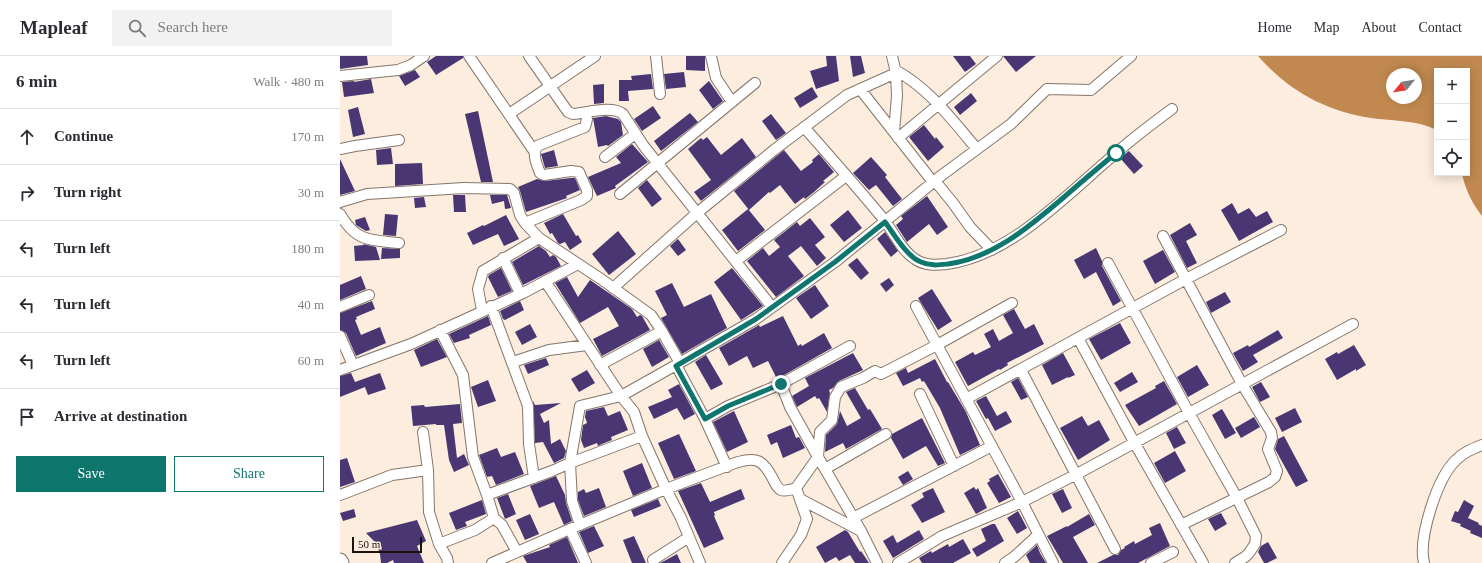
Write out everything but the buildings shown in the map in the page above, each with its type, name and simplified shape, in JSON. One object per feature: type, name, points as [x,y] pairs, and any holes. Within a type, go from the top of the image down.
[{"type":"street","points":[[340,76],[398,70],[411,65],[424,56]]},
{"type":"street","points":[[469,56],[534,151],[540,173],[544,175],[571,171],[579,172],[587,190],[587,196],[581,200],[525,223]]},
{"type":"street","points":[[529,56],[568,112],[573,114],[611,109],[622,114],[697,214],[772,307]]},
{"type":"street","points":[[509,114],[595,56]]},
{"type":"street","points":[[656,56],[660,94]]},
{"type":"street","points":[[711,56],[716,78],[732,102]]},
{"type":"street","points":[[892,56],[896,71],[896,135]]},
{"type":"street","points":[[896,135],[938,104],[997,56]]},
{"type":"street","points":[[580,525],[572,501],[570,463],[580,406],[621,396],[756,319],[835,262],[976,149],[1011,124],[1047,89],[1091,90],[1132,56]]},
{"type":"street","points":[[613,288],[697,214],[774,150],[846,95],[896,71]]},
{"type":"street","points":[[896,71],[907,76],[938,104],[976,149]]},
{"type":"street","points":[[620,194],[755,83]]},
{"type":"street","points":[[860,89],[934,182],[953,203],[970,227],[992,250]]},
{"type":"street","points":[[804,127],[885,222],[908,254],[920,262],[934,266],[957,262],[992,250],[1010,240],[1038,220],[1116,153],[1172,108]]},
{"type":"street","points":[[534,151],[536,146],[585,127],[587,118],[586,113]]},
{"type":"street","points":[[605,156],[636,134]]},
{"type":"street","points":[[340,149],[399,140]]},
{"type":"street","points":[[736,261],[846,176]]},
{"type":"street","points":[[340,202],[367,194],[464,188],[508,188],[514,193],[517,208],[525,223],[539,238],[651,315],[662,331],[728,467]]},
{"type":"street","points":[[340,214],[349,228],[356,235],[371,240],[400,242]]},
{"type":"street","points":[[966,399],[1186,279],[1281,230]]},
{"type":"street","points":[[1163,236],[1242,384],[1271,432],[1272,438],[1268,449],[1277,471],[1269,482],[1181,525]]},
{"type":"street","points":[[534,478],[529,444],[528,406],[513,362],[487,308],[478,294],[481,274],[485,268],[539,238]]},
{"type":"street","points":[[503,258],[520,294]]},
{"type":"street","points":[[1108,263],[1237,498],[1256,536],[1255,544],[1249,553],[1237,563]]},
{"type":"street","points":[[340,370],[412,344],[520,294],[578,264]]},
{"type":"street","points":[[545,281],[621,396],[634,412],[642,436],[681,518],[700,563]]},
{"type":"street","points":[[340,307],[369,295]]},
{"type":"street","points":[[492,563],[666,489],[747,460],[760,461],[781,490],[786,491],[796,488],[818,457],[820,432],[832,420],[835,397],[841,387],[863,378],[875,371],[881,374],[1012,303]]},
{"type":"street","points":[[916,306],[1022,502],[1053,563]]},
{"type":"street","points":[[898,563],[942,536],[1022,502],[1076,474],[1352,324]]},
{"type":"street","points":[[440,330],[463,375],[473,457],[494,518],[502,525],[517,552]]},
{"type":"street","points":[[600,365],[662,331]]},
{"type":"street","points":[[340,336],[353,365]]},
{"type":"street","points":[[1078,338],[1202,563]]},
{"type":"street","points":[[513,362],[549,350],[587,345]]},
{"type":"street","points":[[705,419],[728,406],[781,384],[850,346]]},
{"type":"street","points":[[1021,370],[1116,549]]},
{"type":"street","points":[[781,384],[790,407],[861,531],[877,563]]},
{"type":"street","points":[[920,394],[954,466]]},
{"type":"street","points":[[423,432],[428,470],[429,512],[439,544],[447,558],[448,563]]},
{"type":"street","points":[[825,469],[886,434]]},
{"type":"street","points":[[487,495],[642,436]]},
{"type":"street","points":[[1424,563],[1424,541],[1431,505],[1444,476],[1454,461],[1465,452],[1482,445]]},
{"type":"street","points":[[853,518],[992,446]]},
{"type":"street","points":[[340,495],[392,475],[428,470]]},
{"type":"street","points":[[782,563],[801,535],[807,519],[802,500],[796,488]]},
{"type":"street","points":[[802,500],[861,531]]},
{"type":"street","points":[[439,544],[475,530],[494,518]]},
{"type":"street","points":[[570,529],[586,563]]},
{"type":"street","points":[[1005,563],[1014,557],[1038,535]]},
{"type":"street","points":[[651,562],[689,537]]},
{"type":"street","points":[[1151,563],[1173,552]]},
{"type":"shaded area","points":[[1258,56],[1482,56],[1482,216],[1469,196],[1463,176],[1470,176],[1470,68],[1434,68],[1434,129],[1421,124],[1371,118],[1338,110],[1309,98],[1282,79]]},
{"type":"route","points":[[781,384],[728,406],[705,419],[676,366],[756,319],[835,262],[885,222],[908,254],[914,259],[934,266],[957,262],[992,250],[1010,240],[1038,220],[1116,153]]}]
